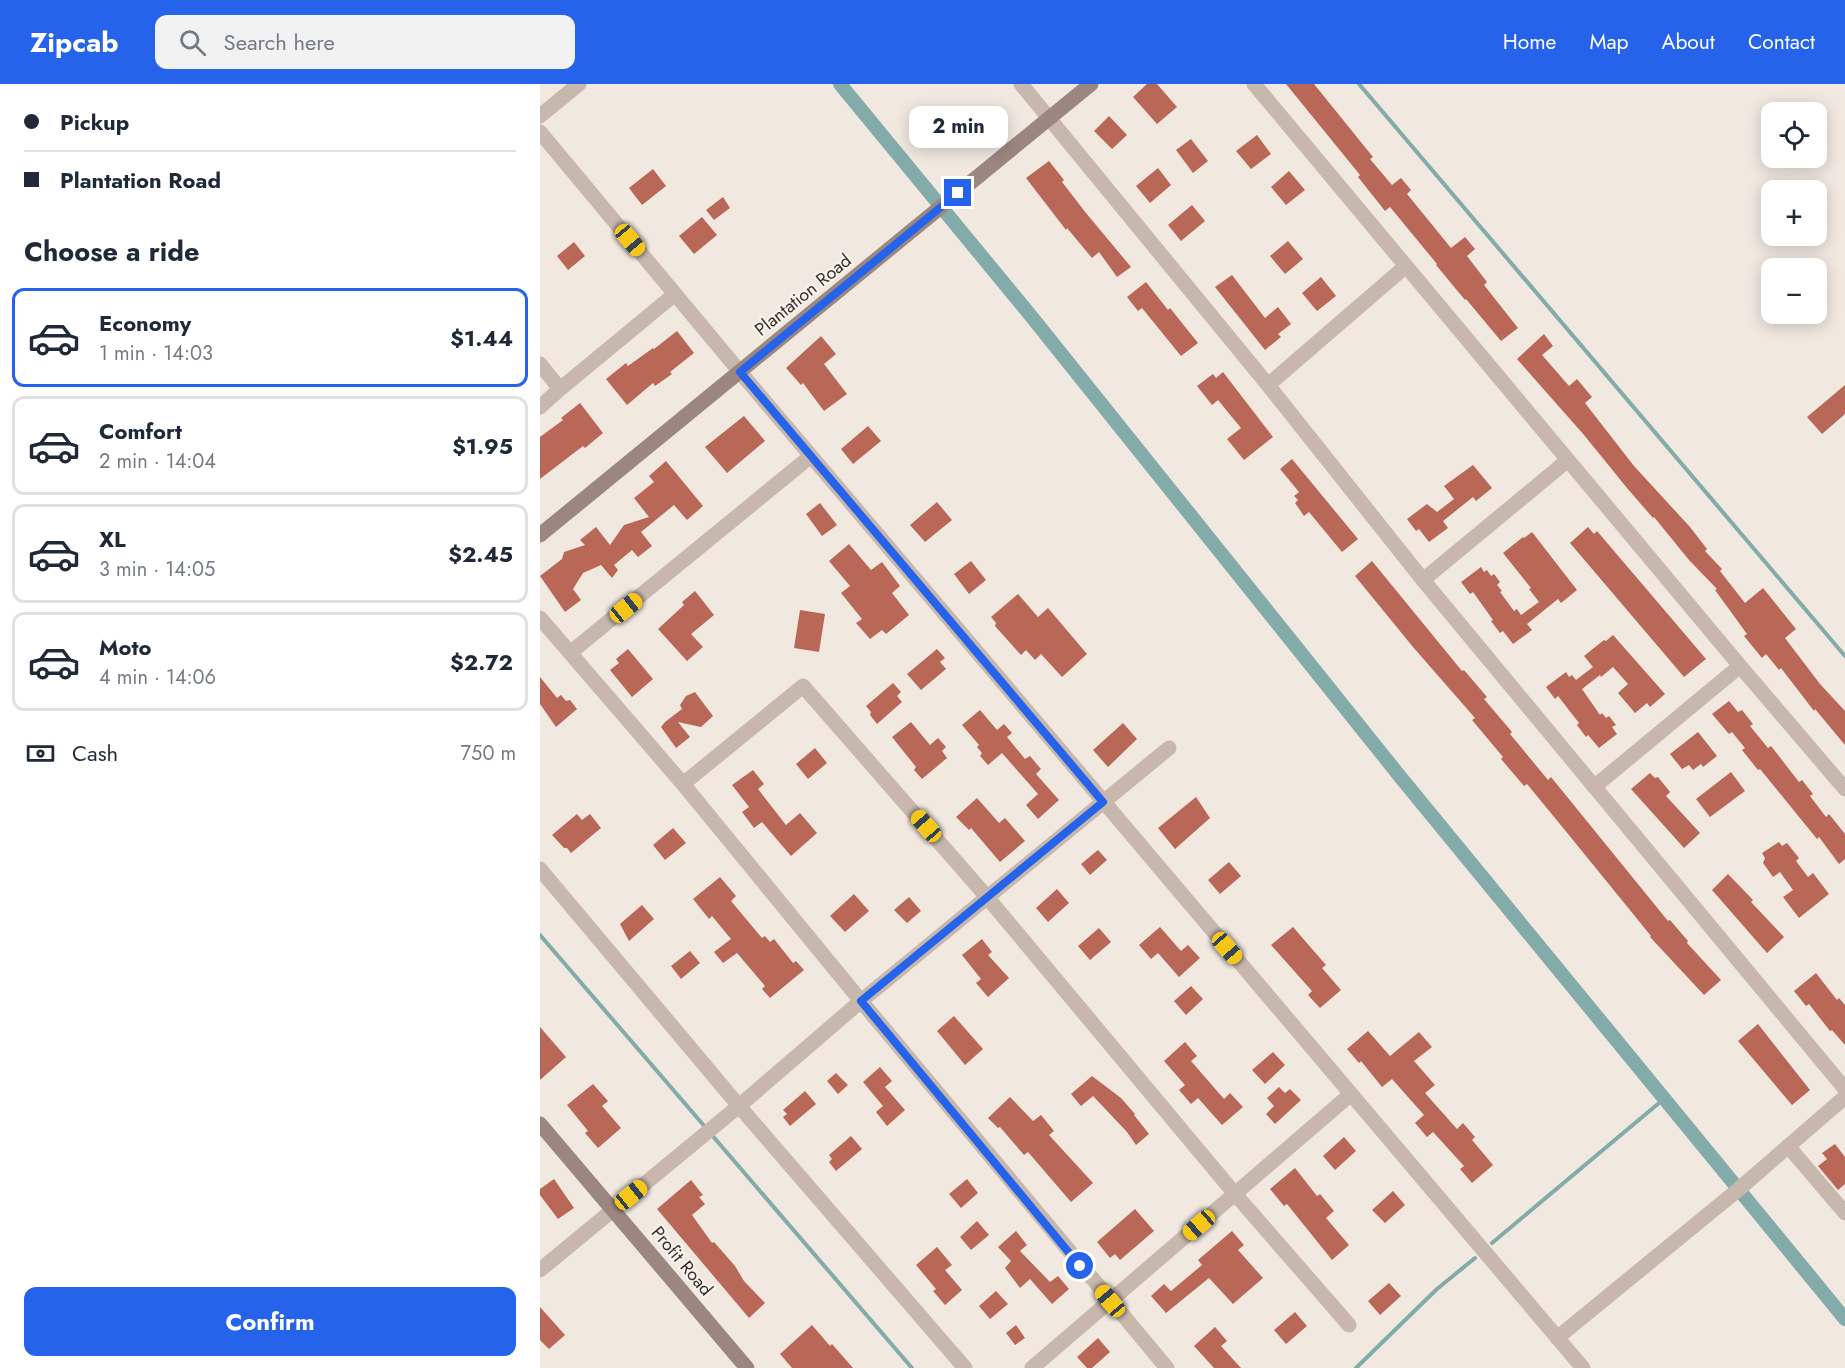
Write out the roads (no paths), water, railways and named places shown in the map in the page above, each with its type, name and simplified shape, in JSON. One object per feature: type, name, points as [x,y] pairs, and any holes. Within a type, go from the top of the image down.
[{"type":"street","points":[[540,116],[579,84]]},
{"type":"street","points":[[1021,84],[1268,385],[1423,580],[1845,1089]]},
{"type":"street","name":"Plantation Road","points":[[540,535],[1091,84]]},
{"type":"street","points":[[1254,84],[1845,789]]},
{"type":"street","points":[[540,132],[740,372],[1583,1368]]},
{"type":"street","points":[[1268,385],[1406,266]]},
{"type":"street","points":[[540,406],[675,294]]},
{"type":"street","points":[[540,364],[560,389]]},
{"type":"street","points":[[570,653],[811,456]]},
{"type":"street","points":[[1423,580],[1568,460]]},
{"type":"street","points":[[540,618],[683,784],[1167,1368]]},
{"type":"street","points":[[1594,787],[1740,666]]},
{"type":"street","points":[[683,784],[802,686],[987,897],[1235,1194],[1349,1325]]},
{"type":"street","points":[[540,1270],[739,1106],[861,1001],[1169,748]]},
{"type":"street","points":[[540,869],[739,1106],[965,1368]]},
{"type":"street","points":[[1032,1368],[1351,1094]]},
{"type":"street","points":[[1557,1338],[1739,1189],[1845,1097]]},
{"type":"street","name":"Profit Road","points":[[540,1124],[747,1368]]},
{"type":"street","points":[[1788,1146],[1845,1213]]},
{"type":"waterway","points":[[840,84],[1031,316],[1402,779],[1845,1319]]},
{"type":"waterway","points":[[1359,84],[1845,656]]},
{"type":"waterway","points":[[540,935],[706,1128]]},
{"type":"waterway","points":[[1492,1243],[1665,1098]]},
{"type":"waterway","points":[[711,1134],[912,1368]]},
{"type":"waterway","points":[[1356,1368],[1437,1289],[1475,1258]]}]
